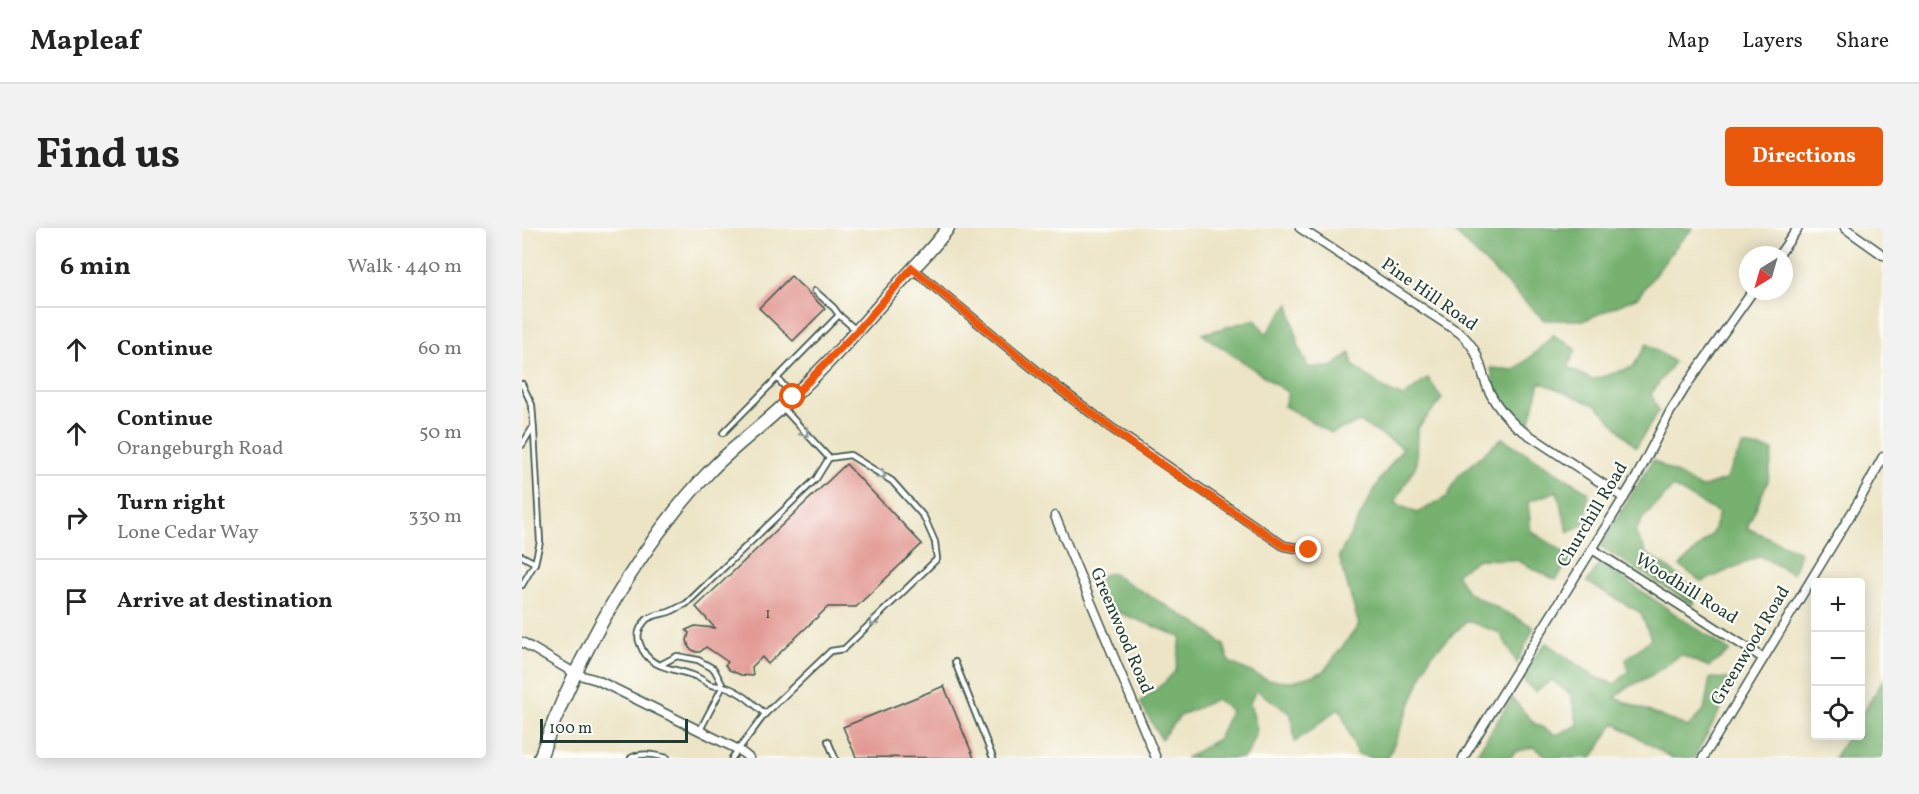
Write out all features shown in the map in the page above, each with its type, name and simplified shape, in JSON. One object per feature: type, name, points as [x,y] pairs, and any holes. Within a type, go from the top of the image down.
[{"type":"street","points":[[540,758],[576,674],[614,602],[676,510],[710,470],[793,397],[858,329],[948,228]]},
{"type":"street","name":"Pine Hill Road","points":[[1300,228],[1460,333],[1476,350],[1490,393],[1507,418],[1624,498]]},
{"type":"street","points":[[1785,246],[1798,228]]},
{"type":"street","points":[[1845,228],[1883,255]]},
{"type":"street","points":[[912,268],[1044,377],[1135,446],[1284,546],[1309,550]]},
{"type":"street","name":"Churchill Road","points":[[1463,758],[1624,498],[1688,382],[1747,300]]},
{"type":"street","name":"Greenwood Road","points":[[1703,758],[1859,501],[1883,457]]},
{"type":"street","name":"Greenwood Road","points":[[1055,516],[1156,758]]},
{"type":"street","name":"Woodhill Road","points":[[1592,549],[1763,658]]},
{"type":"street","points":[[522,642],[576,674],[597,680],[739,750],[749,758]]},
{"type":"lane","points":[[815,291],[839,315],[858,329]]},
{"type":"lane","points":[[723,433],[839,315]]},
{"type":"lane","points":[[777,378],[793,397]]},
{"type":"lane","points":[[522,384],[532,405],[540,542],[535,563],[522,585]]},
{"type":"lane","points":[[782,407],[829,458]]},
{"type":"lane","points":[[522,445],[533,426]]},
{"type":"lane","points":[[732,758],[765,714],[831,651],[844,649],[938,559],[935,542],[924,518],[892,481],[850,455],[829,458]]},
{"type":"lane","points":[[765,714],[749,699],[732,689],[723,686],[709,686],[697,677],[668,670],[652,662],[642,652],[637,638],[648,618],[686,604],[816,480],[829,458]]},
{"type":"lane","points":[[522,556],[535,563]]},
{"type":"lane","points":[[660,666],[677,656],[698,660],[714,669],[723,686]]},
{"type":"lane","points":[[955,662],[993,758]]},
{"type":"lane","points":[[700,731],[723,686]]},
{"type":"lane","points":[[828,741],[835,758]]},
{"type":"lane","points":[[631,758],[648,754],[667,758]]},
{"type":"green space","points":[[1450,228],[1693,228],[1638,297],[1585,320],[1544,320]]},
{"type":"green space","points":[[1289,304],[1299,347],[1308,367],[1332,367],[1350,353],[1353,365],[1385,389],[1403,397],[1428,378],[1442,399],[1417,429],[1416,465],[1395,503],[1417,513],[1447,497],[1459,475],[1502,438],[1588,492],[1586,523],[1568,532],[1557,491],[1528,502],[1531,531],[1572,557],[1556,580],[1516,560],[1478,559],[1456,574],[1467,592],[1534,627],[1517,663],[1500,633],[1467,621],[1431,655],[1388,758],[1371,758],[1357,754],[1340,708],[1295,742],[1291,714],[1256,690],[1250,703],[1257,729],[1248,753],[1242,758],[1185,758],[1218,739],[1231,710],[1216,699],[1180,716],[1161,739],[1140,702],[1176,670],[1181,637],[1107,608],[1098,576],[1111,573],[1204,628],[1224,645],[1229,662],[1268,680],[1294,681],[1323,672],[1359,625],[1339,556],[1379,481],[1403,448],[1360,422],[1331,433],[1284,406],[1288,393],[1202,334],[1255,319],[1266,334]]},
{"type":"green space","points":[[1553,335],[1576,349],[1568,367],[1592,380],[1633,367],[1647,344],[1674,362],[1651,394],[1659,411],[1636,447],[1597,406],[1540,382],[1528,429],[1497,397],[1491,368],[1514,370]]},
{"type":"green space","points":[[1743,445],[1773,450],[1768,481],[1747,528],[1800,552],[1793,574],[1760,556],[1702,582],[1680,566],[1712,534],[1719,513],[1673,487],[1643,518],[1635,532],[1647,554],[1666,566],[1691,587],[1694,605],[1600,546],[1653,460],[1701,488],[1725,480]]},
{"type":"green space","points":[[1600,563],[1730,651],[1709,667],[1681,655],[1650,676],[1625,689],[1615,698],[1688,727],[1704,710],[1710,678],[1737,679],[1694,758],[1672,758],[1614,723],[1592,758],[1550,758],[1533,747],[1515,752],[1510,758],[1474,758],[1512,698],[1534,723],[1556,735],[1578,725],[1571,695],[1552,680],[1535,692],[1519,676],[1546,643],[1595,677],[1615,684],[1628,672],[1626,659],[1651,639],[1641,613],[1587,582]]},
{"type":"green space","points":[[1883,680],[1883,758],[1834,758],[1845,740],[1865,740],[1865,709]]},
{"type":"building","points":[[791,276],[825,309],[793,341],[759,308]]},
{"type":"building","points":[[846,464],[922,544],[856,607],[828,607],[768,664],[762,657],[752,667],[753,676],[741,675],[729,670],[725,665],[728,662],[706,647],[700,652],[689,648],[687,640],[689,633],[686,630],[695,626],[715,628],[696,607]]},
{"type":"building","points":[[944,686],[974,758],[856,757],[843,727]]},
{"type":"route","points":[[793,397],[860,328],[912,268],[1044,377],[1135,446],[1284,546],[1309,550]]}]
